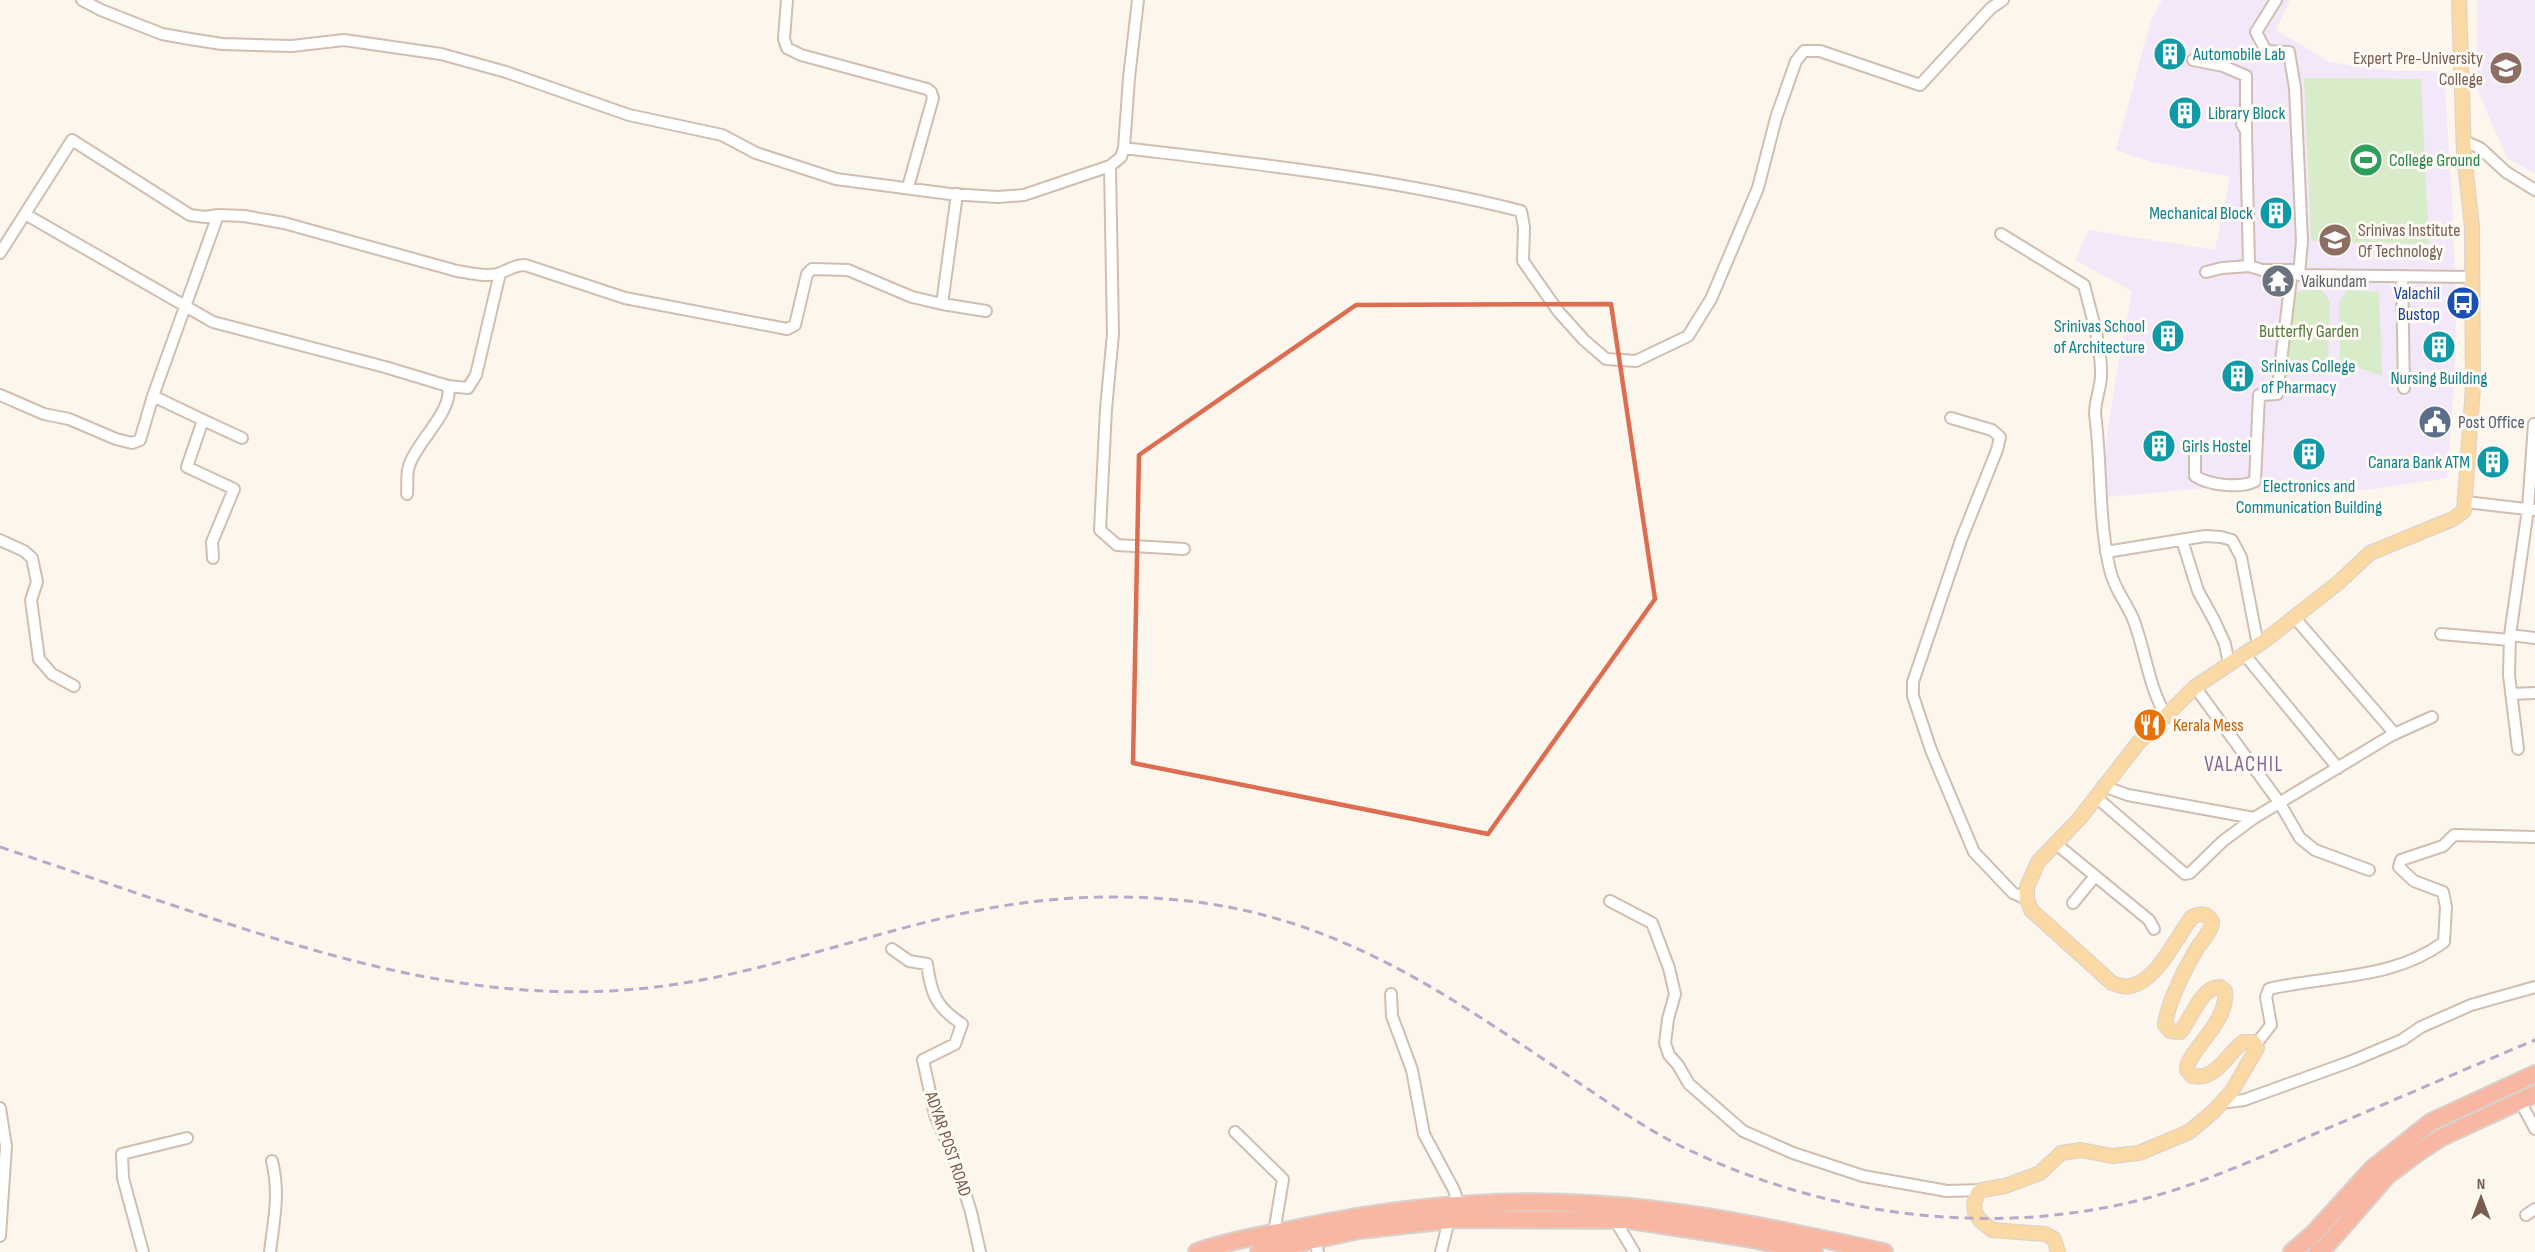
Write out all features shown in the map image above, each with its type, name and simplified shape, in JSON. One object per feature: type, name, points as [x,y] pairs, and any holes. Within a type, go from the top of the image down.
[{"type":"highway","points":[[2292,1252],[2314,1233],[2373,1168],[2431,1122],[2535,1074]]},
{"type":"highway","points":[[2317,1252],[2387,1176],[2442,1137],[2527,1097]]},
{"type":"highway","points":[[1197,1252],[1363,1214],[1504,1202],[1588,1204],[1655,1209],[1749,1224],[1884,1252]]},
{"type":"highway","points":[[1259,1252],[1316,1246],[1359,1230],[1449,1220],[1630,1220],[1747,1238],[1814,1252]]},
{"type":"main road","points":[[2058,1252],[2054,1239],[2045,1234],[1992,1230],[1980,1220],[1974,1204],[1982,1190],[2005,1186],[2040,1173],[2061,1153],[2081,1150],[2112,1156],[2139,1153],[2189,1132],[2221,1103],[2257,1052],[2256,1044],[2243,1042],[2217,1070],[2207,1076],[2192,1076],[2187,1070],[2189,1060],[2209,1035],[2225,1002],[2224,991],[2220,987],[2210,989],[2180,1032],[2170,1031],[2165,1025],[2166,1017],[2181,982],[2196,951],[2211,929],[2212,921],[2207,915],[2192,917],[2160,964],[2144,978],[2127,987],[2112,983],[2031,910],[2026,899],[2031,874],[2038,862],[2138,743],[2195,687],[2258,645],[2338,583],[2370,553],[2452,519],[2464,511],[2473,387],[2472,227],[2464,141],[2459,0]]},
{"type":"street","points":[[82,0],[162,34],[222,44],[292,46],[344,40],[441,54],[506,72],[629,115],[722,135],[756,153],[836,179],[998,198],[1024,195],[1110,166],[1121,158],[1124,148],[1138,0]]},
{"type":"street","points":[[787,0],[784,39],[787,48],[801,55],[931,92],[933,98],[908,187]]},
{"type":"street","points":[[1124,148],[1294,168],[1464,196],[1521,211],[1524,227],[1523,261],[1558,311],[1605,359],[1635,361],[1688,336],[1711,299],[1758,188],[1776,118],[1796,61],[1804,51],[1820,51],[1920,86],[1991,8],[2002,0]]},
{"type":"street","points":[[2195,451],[2194,476],[2204,483],[2248,485],[2255,481],[2259,395],[2277,394],[2295,272],[2302,242],[2295,88],[2289,52],[2266,51],[2256,32],[2276,0]]},
{"type":"street","points":[[2193,60],[2223,66],[2246,76],[2244,128],[2249,266]]},
{"type":"street","points":[[0,253],[72,140],[190,215],[244,216],[284,223],[458,272],[484,275],[500,273],[514,265],[525,265],[625,298],[787,329],[795,325],[807,274],[812,269],[849,270],[912,297],[986,311]]},
{"type":"street","points":[[2464,141],[2480,148],[2506,172],[2535,190]]},
{"type":"street","points":[[1110,166],[1113,334],[1106,409],[1100,530],[1117,545],[1184,549]]},
{"type":"street","points":[[942,304],[957,194]]},
{"type":"street","points":[[25,214],[213,322],[448,386],[468,388],[476,375],[500,273]]},
{"type":"street","points":[[0,395],[44,414],[69,419],[116,439],[132,443],[140,440],[184,306],[218,215]]},
{"type":"street","points":[[2001,234],[2084,285],[2099,356],[2101,378],[2095,401],[2095,414],[2106,552],[2115,586],[2135,622],[2150,678],[2158,702],[2166,716]]},
{"type":"street","points":[[2206,272],[2249,266],[2262,270],[2295,272],[2402,277],[2472,277]]},
{"type":"street","points":[[2402,277],[2404,388]]},
{"type":"street","points":[[407,494],[408,467],[440,415],[450,394],[448,386]]},
{"type":"street","points":[[153,396],[242,438]]},
{"type":"street","points":[[1951,418],[1992,430],[2000,437],[1997,450],[1960,540],[1913,682],[1913,696],[1931,750],[1974,852],[2013,893],[2026,899]]},
{"type":"street","points":[[203,420],[187,467],[234,489],[212,542],[213,558]]},
{"type":"street","points":[[2518,749],[2508,661],[2532,510],[2534,424]]},
{"type":"street","points":[[2466,502],[2532,510]]},
{"type":"street","points":[[2106,552],[2205,536],[2232,540],[2245,571],[2258,645]]},
{"type":"street","points":[[0,540],[24,551],[32,558],[37,582],[31,600],[39,659],[52,674],[74,686]]},
{"type":"street","points":[[2182,540],[2198,591],[2218,628],[2229,664]]},
{"type":"street","points":[[2294,617],[2395,734]]},
{"type":"street","points":[[2441,634],[2535,638]]},
{"type":"street","points":[[2244,654],[2338,768]]},
{"type":"street","points":[[2195,687],[2279,802],[2300,838],[2315,850],[2369,870]]},
{"type":"street","points":[[2511,694],[2535,693]]},
{"type":"street","points":[[2100,791],[2185,874],[2190,873],[2223,841],[2254,818],[2395,734],[2432,717]]},
{"type":"street","points":[[2100,791],[2254,818]]},
{"type":"street","points":[[2256,1044],[2271,1025],[2266,997],[2269,989],[2329,981],[2394,967],[2427,955],[2444,942],[2446,907],[2443,892],[2435,887],[2414,881],[2398,867],[2401,860],[2443,846],[2454,835],[2535,837]]},
{"type":"street","points":[[2055,843],[2149,920],[2154,929]]},
{"type":"street","points":[[2073,903],[2095,876]]},
{"type":"street","points":[[1610,901],[1652,923],[1669,968],[1675,994],[1668,1019],[1665,1043],[1669,1055],[1689,1084],[1743,1131],[1793,1154],[1863,1176],[1947,1191],[1982,1190]]},
{"type":"street","name":"ADYAR POST ROAD","points":[[892,949],[909,961],[927,964],[930,988],[943,1012],[962,1024],[955,1044],[923,1060],[935,1115],[965,1192],[980,1252]]},
{"type":"street","points":[[2221,1103],[2244,1100],[2352,1061],[2402,1040],[2421,1027],[2471,1005],[2535,987]]},
{"type":"street","points":[[1391,994],[1392,1016],[1412,1070],[1424,1134],[1454,1190],[1459,1206]]},
{"type":"street","points":[[2527,1097],[2535,1129]]},
{"type":"street","points":[[0,1108],[6,1146],[0,1236]]},
{"type":"street","points":[[1235,1132],[1283,1179],[1274,1233]]},
{"type":"street","points":[[143,1252],[123,1178],[122,1154],[187,1138]]},
{"type":"street","points":[[270,1252],[276,1219],[277,1181],[273,1161]]},
{"type":"street","points":[[1441,1252],[1449,1220]]},
{"type":"street","points":[[1615,1220],[1634,1252]]},
{"type":"highlighted area","points":[[1611,304],[1655,599],[1488,834],[1133,763],[1139,455],[1356,305]]},
{"type":"shaded area","name":"Srinivas Institute Of Technology","points":[[2162,0],[2290,0],[2276,30],[2329,62],[2394,71],[2438,71],[2445,87],[2456,308],[2455,370],[2447,478],[2367,490],[2269,490],[2216,487],[2108,497],[2104,459],[2114,387],[2132,291],[2075,260],[2089,230],[2215,250],[2230,177],[2151,162],[2116,150],[2151,20]]},
{"type":"shaded area","name":"Expert Pre-University College","points":[[2477,0],[2535,0],[2535,174],[2507,158],[2477,89]]},
{"type":"green space","name":"College Ground","points":[[2304,78],[2421,79],[2429,244],[2311,241]]},
{"type":"green space","name":"Butterfly Garden","points":[[2320,288],[2330,301],[2328,361],[2286,377],[2290,293]]},
{"type":"green space","name":"Butterfly Garden","points":[[2347,290],[2379,292],[2382,376],[2340,361],[2339,302]]},
{"type":"railway","points":[[0,847],[217,920],[330,955],[443,980],[501,988],[559,992],[618,990],[714,978],[929,921],[1044,900],[1097,897],[1151,898],[1237,909],[1293,923],[1345,943],[1395,967],[1444,994],[1638,1122],[1691,1151],[1744,1173],[1798,1191],[1853,1205],[1910,1214],[1967,1218],[2023,1218],[2080,1212],[2159,1195],[2248,1162],[2535,1040]]},
{"type":"place","name":"Automobile Lab","points":[[2170,54]]},
{"type":"place","name":"Expert Pre-University College","points":[[2506,68]]},
{"type":"place","name":"Library Block","points":[[2185,113]]},
{"type":"place","name":"College Ground","points":[[2366,160]]},
{"type":"place","name":"Mechanical Block","points":[[2276,213]]},
{"type":"place","name":"Srinivas Institute Of Technology","points":[[2335,240]]},
{"type":"place","name":"Vaikundam","points":[[2278,281]]},
{"type":"place","name":"Valachil Bustop","points":[[2463,303]]},
{"type":"place","name":"Srinivas School of Architecture","points":[[2168,336]]},
{"type":"place","name":"Nursing Building","points":[[2439,347]]},
{"type":"place","name":"Srinivas College of Pharmacy","points":[[2238,376]]},
{"type":"place","name":"Post Office","points":[[2435,422]]},
{"type":"place","name":"Girls Hostel","points":[[2159,446]]},
{"type":"place","name":"Electronics and Communication Building","points":[[2309,454]]},
{"type":"place","name":"Canara Bank ATM","points":[[2493,462]]},
{"type":"place","name":"Kerala Mess","points":[[2150,725]]},
{"type":"district","name":"VALACHIL","points":[[2244,764]]}]
